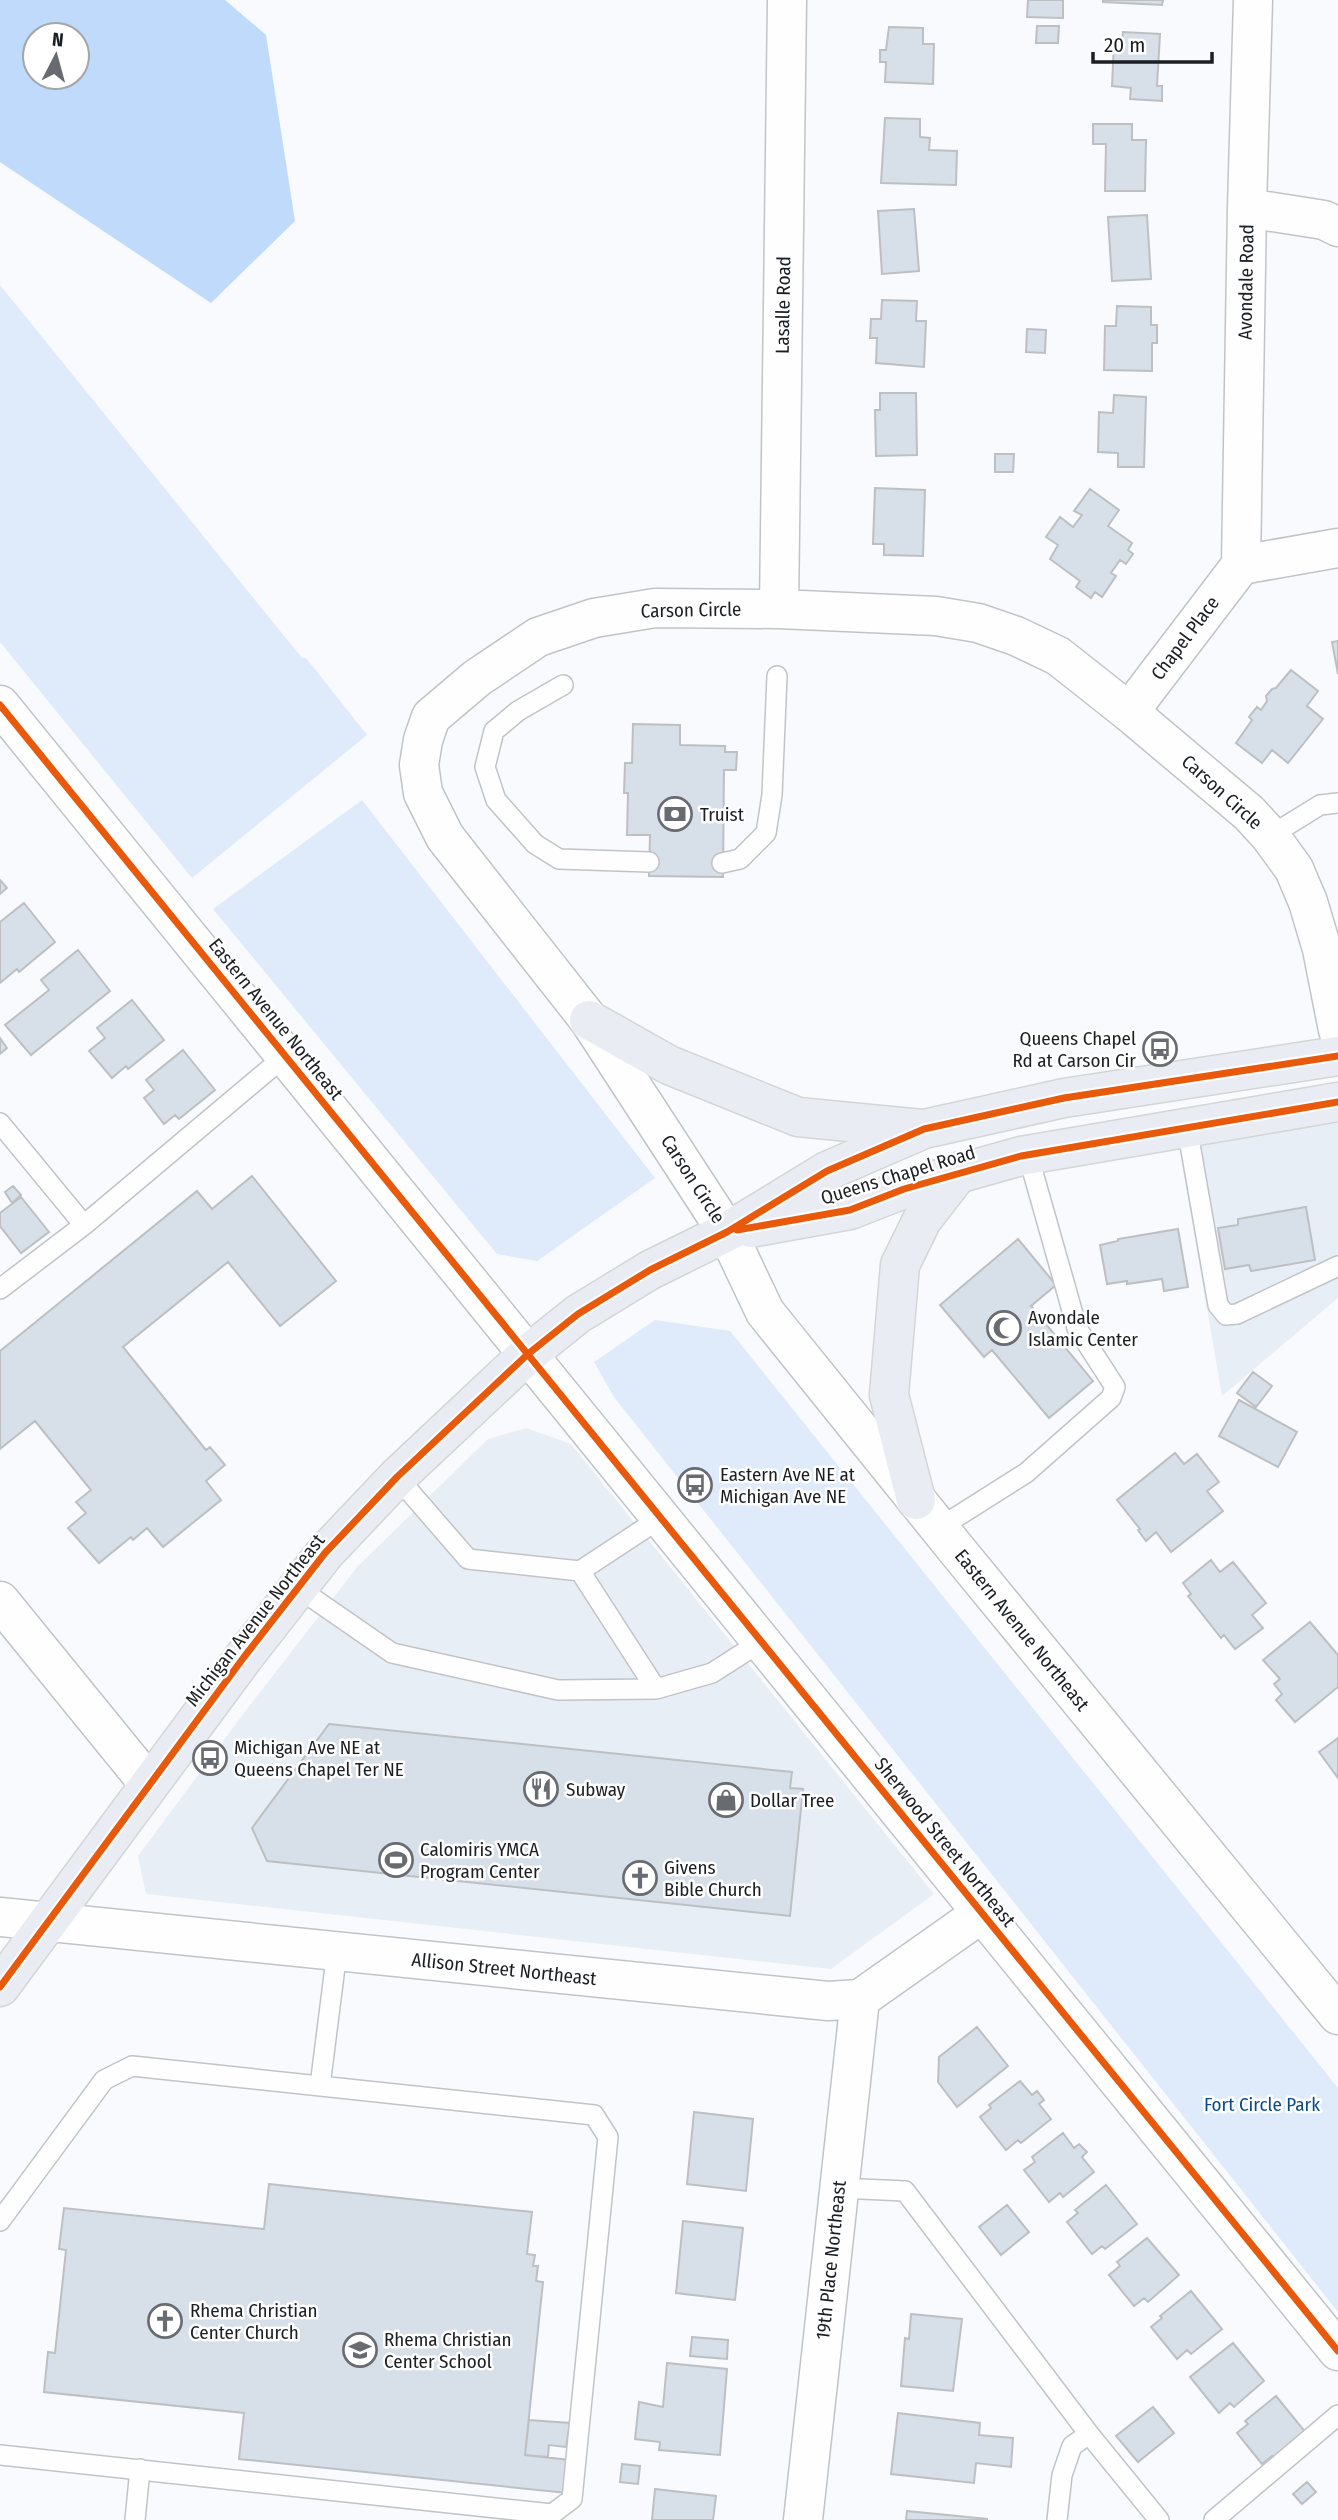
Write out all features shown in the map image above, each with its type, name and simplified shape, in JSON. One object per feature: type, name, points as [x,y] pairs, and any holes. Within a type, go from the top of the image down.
[{"type":"main road","points":[[589,1020],[670,1065],[798,1117],[924,1129]]},
{"type":"main road","name":"Queens Chapel Road","points":[[727,1232],[827,1171],[924,1129],[1064,1098],[1338,1056]]},
{"type":"main road","name":"Queens Chapel Road","points":[[727,1232],[850,1210],[960,1171],[1028,1155],[1338,1102]]},
{"type":"main road","points":[[927,1514],[889,1395],[900,1265],[922,1220],[960,1171]]},
{"type":"main road","name":"Michigan Avenue Northeast","points":[[0,1987],[149,1784],[325,1553],[397,1477],[528,1354],[594,1303],[650,1270],[727,1232]]},
{"type":"street","name":"Lasalle Road","points":[[779,609],[787,0]]},
{"type":"street","name":"Avondale Road","points":[[1241,565],[1253,0]]},
{"type":"street","points":[[1247,208],[1324,220],[1338,227]]},
{"type":"street","points":[[1241,565],[1338,548]]},
{"type":"street","name":"Chapel Place","points":[[1129,712],[1241,565]]},
{"type":"street","name":"Carson Circle","points":[[727,1232],[589,1020],[445,837],[424,793],[419,765],[423,740],[431,717],[477,678],[538,637],[594,618],[655,608],[779,609],[936,616],[978,623],[1016,636],[1058,656],[1250,813],[1269,835],[1294,869],[1308,902],[1322,948],[1338,1030]]},
{"type":"street","name":"Eastern Avenue Northeast","points":[[0,705],[528,1354]]},
{"type":"street","name":"Eastern Avenue Northeast","points":[[727,1232],[765,1312],[1338,2015]]},
{"type":"street","name":"Sherwood Street Northeast","points":[[528,1354],[1338,2351]]},
{"type":"street","points":[[0,1601],[149,1784]]},
{"type":"street","points":[[860,1999],[982,1913]]},
{"type":"street","name":"Allison Street Northeast","points":[[0,1917],[811,2001],[860,1999]]},
{"type":"street","name":"19th Place Northeast","points":[[803,2520],[860,1999]]},
{"type":"lane","points":[[723,863],[740,859],[766,833],[775,756],[777,676]]},
{"type":"lane","points":[[563,685],[517,711],[494,731],[485,767],[496,800],[535,844],[559,859],[649,862]]},
{"type":"lane","points":[[1269,835],[1320,806],[1338,803]]},
{"type":"lane","points":[[0,1289],[84,1226],[285,1056]]},
{"type":"lane","points":[[0,1123],[84,1226]]},
{"type":"lane","points":[[1187,1127],[1218,1305],[1226,1315],[1237,1314],[1338,1266]]},
{"type":"lane","points":[[927,1514],[1026,1473],[1111,1398],[1115,1387],[1077,1328],[1028,1155]]},
{"type":"lane","points":[[397,1477],[468,1559],[580,1571],[662,1517]]},
{"type":"lane","points":[[580,1571],[656,1689]]},
{"type":"lane","points":[[298,1588],[392,1653],[558,1690],[656,1689],[712,1673],[762,1641]]},
{"type":"lane","points":[[320,2086],[337,1951]]},
{"type":"lane","points":[[0,2221],[104,2080],[132,2066],[594,2115],[608,2137],[572,2499],[552,2514],[0,2455]]},
{"type":"lane","points":[[839,2188],[905,2191],[1088,2434],[1159,2520]]},
{"type":"lane","points":[[1214,2520],[1338,2415]]},
{"type":"lane","points":[[1057,2520],[1062,2476],[1072,2446],[1088,2434]]},
{"type":"lane","points":[[135,2520],[140,2469]]},
{"type":"shaded area","points":[[0,0],[225,0],[266,35],[295,221],[211,303],[0,162]]},
{"type":"shaded area","points":[[1338,1123],[1338,1298],[1222,1396],[1179,1146]]},
{"type":"shaded area","points":[[526,1428],[571,1444],[934,1894],[831,1969],[146,1894],[138,1856],[358,1566],[488,1439]]},
{"type":"green space","points":[[0,285],[367,735],[192,878],[0,642]]},
{"type":"green space","points":[[362,800],[655,1178],[537,1261],[497,1254],[213,909]]},
{"type":"green space","name":"Fort Circle Park","points":[[655,1320],[730,1331],[1338,2088],[1338,2312],[614,1397],[594,1362]]},
{"type":"building","points":[[1028,0],[1063,0],[1063,18],[1027,17]]},
{"type":"building","points":[[1103,0],[1163,0],[1162,5]]},
{"type":"building","points":[[1037,26],[1059,26],[1058,43],[1036,43]]},
{"type":"building","points":[[889,27],[923,28],[923,44],[934,44],[933,84],[885,82],[886,62],[880,62],[880,50],[886,50]]},
{"type":"building","points":[[1123,32],[1160,34],[1157,86],[1162,86],[1162,101],[1130,99],[1131,88],[1112,86],[1114,43],[1122,43]]},
{"type":"building","points":[[885,118],[920,119],[920,137],[930,138],[929,150],[957,151],[956,185],[881,183]]},
{"type":"building","points":[[1093,124],[1132,124],[1132,140],[1146,140],[1145,191],[1105,191],[1106,144],[1093,144]]},
{"type":"building","points":[[914,209],[919,271],[882,274],[878,211]]},
{"type":"building","points":[[1147,215],[1151,279],[1112,281],[1108,217]]},
{"type":"building","points":[[882,300],[917,301],[916,321],[926,321],[924,367],[876,363],[877,338],[870,338],[871,319],[881,319]]},
{"type":"building","points":[[1117,306],[1151,307],[1151,325],[1157,325],[1157,343],[1152,343],[1152,371],[1104,370],[1105,326],[1116,326]]},
{"type":"building","points":[[1027,329],[1046,330],[1045,353],[1026,352]]},
{"type":"building","points":[[880,393],[916,393],[917,455],[876,456],[875,410],[880,410]]},
{"type":"building","points":[[1114,395],[1146,397],[1144,467],[1118,467],[1118,453],[1098,452],[1099,412],[1113,413]]},
{"type":"building","points":[[995,454],[1014,454],[1013,472],[995,472]]},
{"type":"building","points":[[875,488],[925,490],[923,556],[884,555],[884,544],[873,544]]},
{"type":"building","points":[[1090,489],[1119,510],[1108,526],[1132,543],[1128,550],[1133,554],[1126,564],[1120,560],[1111,573],[1116,576],[1102,597],[1095,592],[1091,598],[1076,587],[1080,581],[1050,559],[1058,545],[1046,537],[1060,517],[1073,527],[1082,515],[1074,511]]},
{"type":"building","points":[[1338,641],[1338,674],[1332,642]]},
{"type":"building","points":[[1291,670],[1318,691],[1307,706],[1323,719],[1288,763],[1272,750],[1262,763],[1236,743],[1252,720],[1249,717],[1257,707],[1261,710],[1267,701],[1266,696]]},
{"type":"building","name":"Truist","points":[[633,724],[680,725],[680,745],[725,746],[725,752],[737,752],[736,770],[724,770],[723,877],[649,876],[650,835],[627,835],[628,793],[624,793],[625,763],[632,763]]},
{"type":"building","points":[[0,880],[7,888],[0,894]]},
{"type":"building","points":[[24,903],[55,942],[19,972],[17,969],[0,983],[0,922]]},
{"type":"building","points":[[78,950],[110,991],[31,1055],[5,1025],[49,990],[41,980]]},
{"type":"building","points":[[132,1000],[164,1040],[128,1069],[126,1066],[112,1078],[89,1051],[105,1038],[97,1028]]},
{"type":"building","points":[[0,1038],[7,1048],[0,1054]]},
{"type":"building","points":[[183,1050],[215,1090],[179,1119],[175,1115],[164,1124],[144,1098],[154,1090],[146,1080]]},
{"type":"building","points":[[252,1176],[336,1281],[280,1326],[228,1262],[123,1347],[206,1450],[210,1447],[225,1465],[206,1481],[221,1500],[163,1547],[147,1528],[133,1540],[131,1537],[99,1563],[68,1528],[86,1513],[76,1502],[91,1490],[35,1421],[0,1449],[0,1351],[197,1191],[212,1209]]},
{"type":"building","points":[[13,1186],[21,1195],[12,1203],[5,1192]]},
{"type":"building","points":[[21,1197],[49,1232],[21,1253],[0,1226],[0,1213]]},
{"type":"building","points":[[1306,1207],[1315,1260],[1251,1271],[1249,1265],[1225,1269],[1218,1228],[1238,1225],[1238,1219]]},
{"type":"building","points":[[1178,1229],[1188,1287],[1164,1291],[1162,1279],[1107,1284],[1100,1245],[1118,1239]]},
{"type":"building","name":"Avondale Islamic Center","points":[[1018,1239],[1056,1285],[1031,1306],[1093,1381],[1049,1418],[992,1350],[984,1357],[940,1305]]},
{"type":"building","points":[[1253,1372],[1272,1386],[1256,1407],[1237,1393]]},
{"type":"building","points":[[1239,1400],[1297,1432],[1278,1467],[1219,1436]]},
{"type":"building","points":[[1175,1453],[1184,1464],[1197,1454],[1219,1482],[1207,1491],[1223,1511],[1171,1552],[1156,1532],[1146,1541],[1117,1500]]},
{"type":"building","points":[[1211,1560],[1220,1572],[1233,1562],[1266,1603],[1252,1615],[1263,1628],[1235,1649],[1224,1635],[1221,1638],[1188,1596],[1191,1594],[1183,1583]]},
{"type":"building","points":[[1310,1622],[1338,1655],[1338,1687],[1295,1722],[1276,1700],[1282,1694],[1274,1684],[1280,1679],[1263,1660]]},
{"type":"building","points":[[329,1724],[792,1772],[790,1788],[803,1789],[790,1916],[267,1861],[252,1828]]},
{"type":"building","points":[[1338,1738],[1338,1778],[1319,1752]]},
{"type":"building","points":[[977,2027],[1008,2066],[957,2107],[938,2082],[939,2057]]},
{"type":"building","points":[[1020,2081],[1032,2095],[1037,2091],[1044,2100],[1039,2104],[1051,2119],[1021,2143],[1018,2140],[1006,2150],[980,2117],[991,2108],[989,2105]]},
{"type":"building","points":[[694,2112],[753,2119],[746,2191],[687,2184]]},
{"type":"building","points":[[1063,2133],[1074,2148],[1079,2144],[1087,2152],[1082,2157],[1094,2172],[1063,2197],[1060,2193],[1049,2202],[1024,2170],[1035,2162],[1032,2157]]},
{"type":"building","points":[[269,2184],[532,2212],[527,2254],[535,2255],[533,2266],[538,2266],[536,2281],[543,2282],[525,2455],[570,2460],[567,2493],[239,2459],[244,2413],[44,2392],[48,2352],[55,2353],[66,2250],[59,2249],[64,2208],[264,2229]]},
{"type":"building","points":[[1106,2185],[1137,2224],[1105,2249],[1102,2246],[1092,2254],[1067,2222],[1078,2213],[1075,2210]]},
{"type":"building","points":[[1007,2205],[1029,2232],[1001,2255],[979,2227]]},
{"type":"building","points":[[683,2221],[743,2228],[735,2300],[676,2293]]},
{"type":"building","points":[[1147,2238],[1179,2275],[1148,2302],[1144,2298],[1134,2306],[1109,2275],[1120,2266],[1117,2262]]},
{"type":"building","points":[[1191,2291],[1222,2329],[1191,2354],[1187,2350],[1177,2359],[1151,2327],[1162,2318],[1160,2316]]},
{"type":"building","points":[[911,2314],[962,2319],[953,2391],[901,2386],[905,2338],[909,2339]]},
{"type":"building","points":[[692,2337],[728,2340],[727,2359],[690,2356]]},
{"type":"building","points":[[1233,2343],[1264,2381],[1234,2407],[1230,2403],[1219,2413],[1190,2377]]},
{"type":"building","points":[[667,2363],[727,2369],[720,2455],[659,2450],[660,2442],[635,2439],[639,2402],[663,2407]]},
{"type":"building","points":[[1276,2396],[1307,2434],[1275,2460],[1272,2456],[1262,2464],[1237,2433],[1248,2424],[1245,2421]]},
{"type":"building","points":[[1153,2407],[1174,2433],[1138,2462],[1116,2436]]},
{"type":"building","points":[[898,2413],[980,2423],[979,2435],[1013,2438],[1011,2467],[976,2463],[974,2483],[891,2474]]},
{"type":"building","points":[[529,2420],[570,2423],[566,2447],[549,2445],[548,2457],[525,2455]]},
{"type":"building","points":[[622,2464],[640,2466],[638,2484],[620,2482]]},
{"type":"building","points":[[1307,2482],[1316,2492],[1302,2504],[1293,2494]]},
{"type":"building","points":[[655,2489],[716,2496],[713,2520],[652,2520]]},
{"type":"building","points":[[907,2511],[987,2519],[987,2520],[906,2520]]},
{"type":"cycle path","points":[[0,705],[1338,2351]]},
{"type":"cycle path","points":[[0,1987],[244,1657],[325,1553],[397,1477],[528,1354],[578,1314],[650,1270],[727,1232],[827,1171],[924,1129],[1064,1098],[1338,1056]]},
{"type":"cycle path","points":[[737,1230],[850,1210],[904,1189],[1021,1156],[1338,1102]]},
{"type":"place","name":"Truist","points":[[675,814]]},
{"type":"place","name":"Queens Chapel Rd at Carson Cir","points":[[1160,1049]]},
{"type":"place","name":"Avondale Islamic Center","points":[[1004,1328]]},
{"type":"place","name":"Eastern Ave NE at Michigan Ave NE","points":[[695,1485]]},
{"type":"place","name":"Michigan Ave NE at Queens Chapel Ter NE","points":[[210,1758]]},
{"type":"place","name":"Subway","points":[[541,1789]]},
{"type":"place","name":"Dollar Tree","points":[[726,1800]]},
{"type":"place","name":"Calomiris YMCA Program Center","points":[[396,1860]]},
{"type":"place","name":"Givens Bible Church","points":[[640,1878]]},
{"type":"place","name":"Rhema Christian Center Church","points":[[165,2321]]},
{"type":"place","name":"Rhema Christian Center School","points":[[360,2350]]}]
